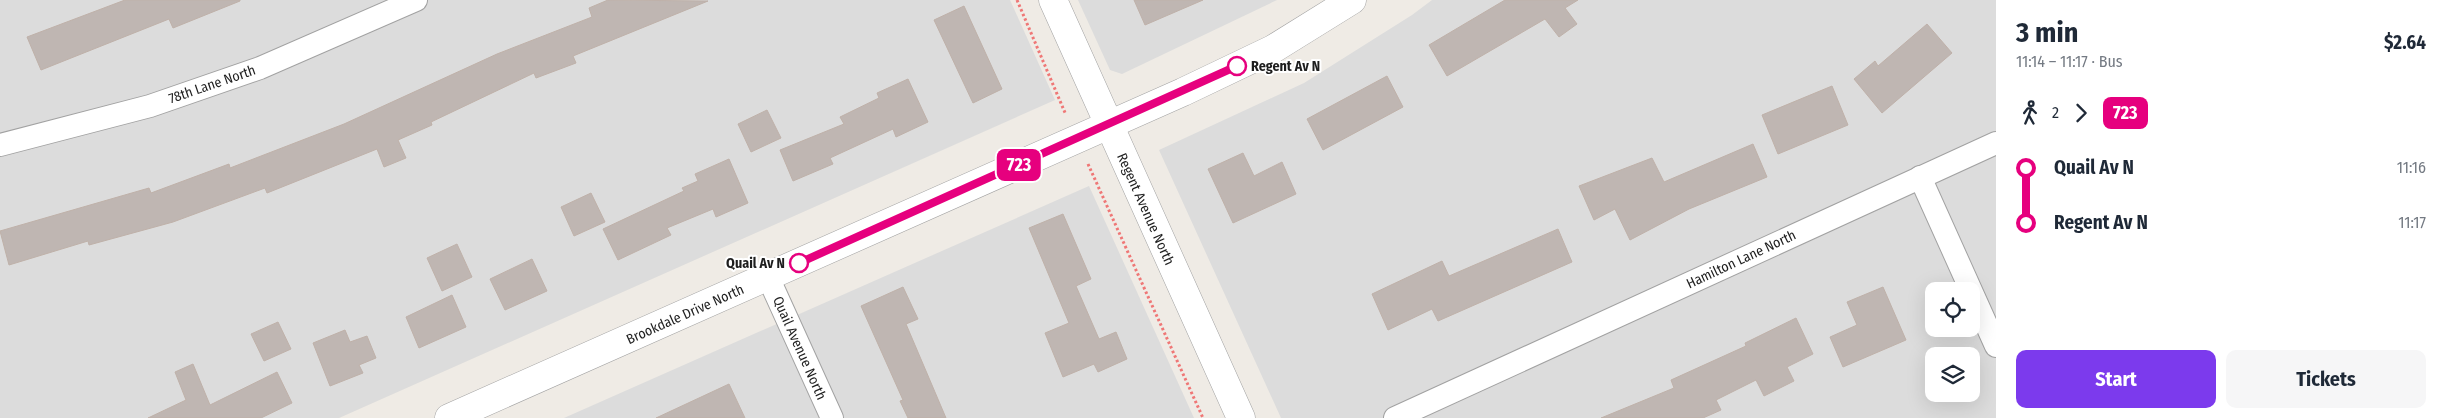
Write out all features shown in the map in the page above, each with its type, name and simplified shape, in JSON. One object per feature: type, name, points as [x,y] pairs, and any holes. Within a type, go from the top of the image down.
[{"type":"street","name":"78th Lane North","points":[[0,145],[150,106],[260,68],[416,0]]},
{"type":"street","name":"Regent Avenue North","points":[[1053,0],[1241,418]]},
{"type":"street","name":"Brookdale Drive North","points":[[449,418],[1108,125],[1273,49],[1352,0]]},
{"type":"street","name":"Hamilton Lane North","points":[[1395,418],[1996,143]]},
{"type":"street","points":[[1920,177],[1996,346]]},
{"type":"street","name":"Quail Avenue North","points":[[768,277],[832,418]]},
{"type":"path","points":[[1018,0],[1063,109]]},
{"type":"path","points":[[1089,167],[1203,418]]},
{"type":"shaded area","points":[[0,0],[1010,0],[1055,100],[339,418],[0,418]]},
{"type":"shaded area","points":[[1078,0],[1277,0],[1122,74],[1110,70]]},
{"type":"shaded area","points":[[1432,0],[1996,0],[1996,418],[1281,418],[1159,150],[1304,83],[1412,15]]},
{"type":"shaded area","points":[[1089,186],[1194,418],[564,418]]},
{"type":"building","points":[[125,0],[240,1],[173,28],[169,19],[41,70],[27,37]]},
{"type":"building","points":[[608,0],[708,1],[573,56],[576,63],[536,78],[534,73],[431,122],[432,125],[398,140],[406,158],[384,167],[377,149],[267,193],[265,188],[173,222],[89,245],[88,241],[9,265],[0,231],[149,188],[151,193],[229,164],[230,168],[344,124],[497,54],[592,17],[589,8]]},
{"type":"building","points":[[1134,0],[1203,0],[1145,25]]},
{"type":"building","points":[[1505,0],[1578,0],[1565,8],[1577,24],[1559,37],[1545,19],[1447,76],[1429,45]]},
{"type":"building","points":[[964,6],[1002,89],[973,103],[934,20]]},
{"type":"building","points":[[1927,24],[1952,53],[1882,113],[1854,79],[1875,61],[1878,66]]},
{"type":"building","points":[[1387,76],[1403,107],[1323,150],[1307,119]]},
{"type":"building","points":[[908,79],[928,122],[896,137],[893,129],[830,158],[833,164],[793,181],[780,150],[844,124],[840,117],[879,98],[877,93]]},
{"type":"building","points":[[1832,86],[1848,125],[1778,154],[1762,115]]},
{"type":"building","points":[[767,110],[781,138],[751,152],[738,124]]},
{"type":"building","points":[[1753,144],[1767,177],[1689,209],[1630,240],[1615,209],[1594,220],[1579,186],[1652,158],[1664,182]]},
{"type":"building","points":[[1243,153],[1254,176],[1282,162],[1296,194],[1233,223],[1208,169]]},
{"type":"building","points":[[729,159],[748,203],[716,217],[713,209],[667,228],[671,235],[618,260],[603,229],[684,191],[682,188],[698,181],[695,174]]},
{"type":"building","points":[[591,193],[605,222],[574,236],[561,207]]},
{"type":"building","points":[[1063,214],[1091,279],[1076,286],[1099,339],[1116,332],[1127,359],[1098,372],[1094,364],[1063,377],[1045,333],[1069,323],[1029,228]]},
{"type":"building","points":[[1558,229],[1572,262],[1438,321],[1432,309],[1388,330],[1372,294],[1442,261],[1449,276]]},
{"type":"building","points":[[457,244],[472,277],[442,291],[427,258]]},
{"type":"building","points":[[532,259],[547,291],[505,310],[490,279]]},
{"type":"building","points":[[903,287],[918,319],[906,324],[946,418],[908,418],[900,401],[903,400],[861,306]]},
{"type":"building","points":[[1883,287],[1906,340],[1843,367],[1830,337],[1857,325],[1847,302]]},
{"type":"building","points":[[452,295],[466,327],[419,348],[406,317]]},
{"type":"building","points":[[1796,318],[1813,354],[1787,367],[1794,381],[1764,396],[1756,380],[1716,400],[1721,410],[1703,418],[1601,418],[1674,388],[1671,380],[1746,346],[1745,343]]},
{"type":"building","points":[[278,322],[291,349],[264,361],[251,334]]},
{"type":"building","points":[[345,330],[350,342],[367,336],[376,358],[359,365],[363,373],[330,386],[313,343]]},
{"type":"building","points":[[193,364],[210,405],[277,372],[292,403],[261,418],[148,418],[186,400],[175,372]]},
{"type":"building","points":[[729,384],[745,418],[656,418]]},
{"type":"bus line","name":"723","points":[[799,263],[1184,92],[1237,66]]},
{"type":"place","name":"Regent Av N","points":[[1237,66]]},
{"type":"place","name":"Quail Av N","points":[[799,263]]}]
